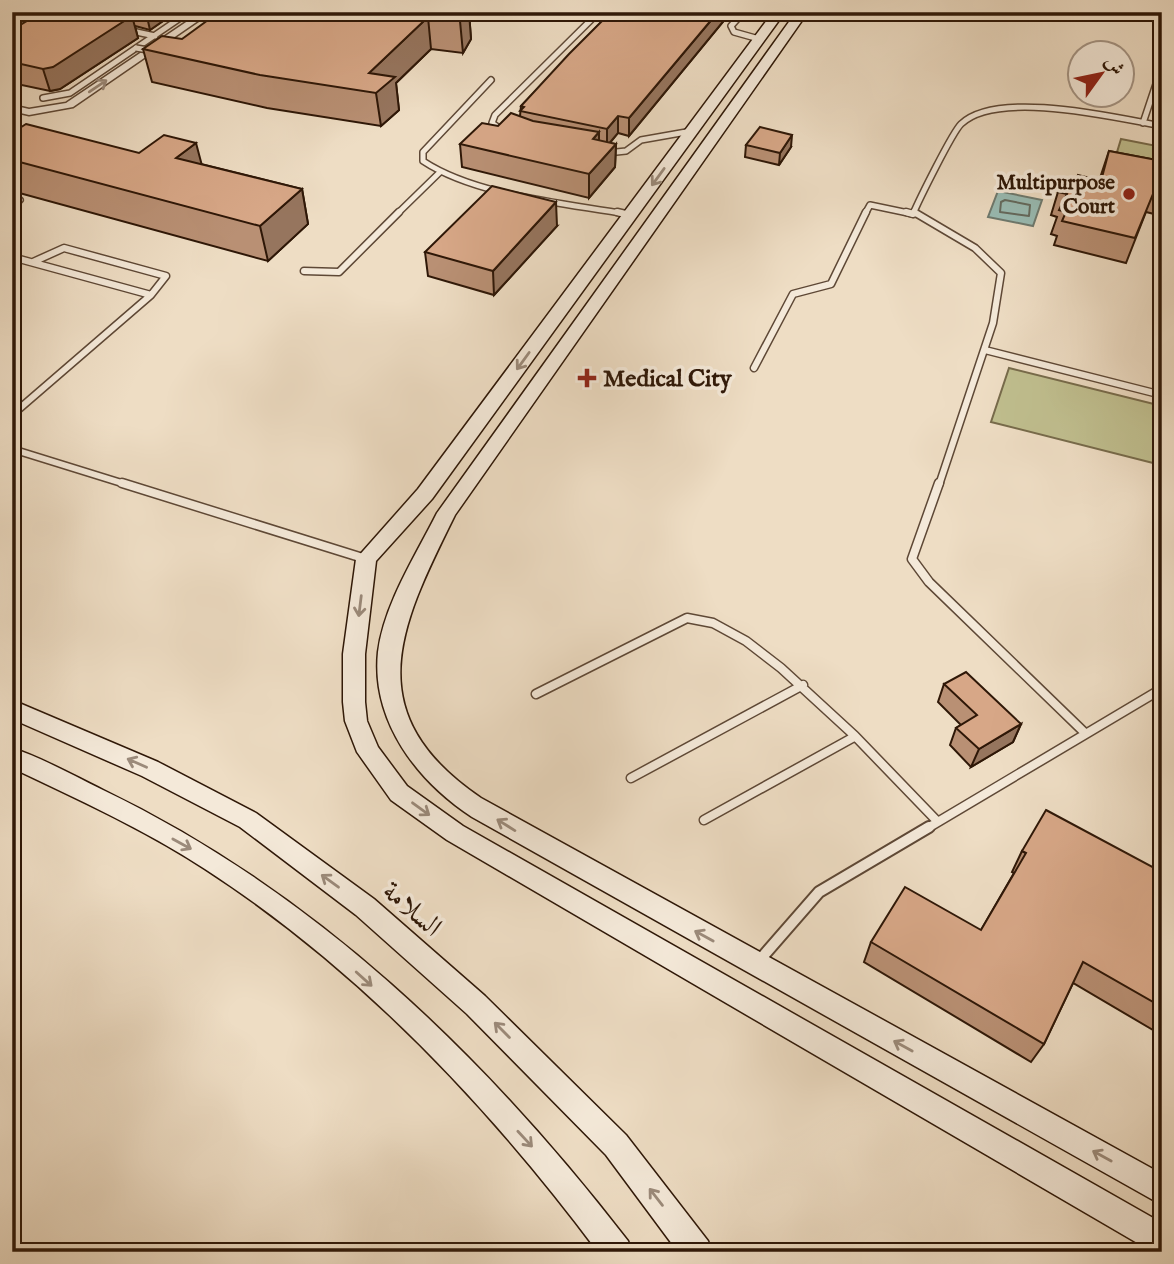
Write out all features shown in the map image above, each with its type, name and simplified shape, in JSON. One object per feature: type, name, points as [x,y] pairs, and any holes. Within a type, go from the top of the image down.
[{"type":"street","points":[[12,108],[29,112],[69,106],[206,12]]},
{"type":"street","points":[[779,12],[425,494],[366,559],[354,654],[356,721],[368,752],[398,793],[456,833],[1162,1240]]},
{"type":"street","points":[[803,12],[447,513],[421,565],[389,651],[390,686],[396,715],[417,754],[457,795],[518,832],[1162,1190]]},
{"type":"street","points":[[12,36],[39,20]]},
{"type":"street","points":[[354,654],[389,651]]},
{"type":"street","name":"السلامة","points":[[12,709],[150,769],[248,820],[365,906],[476,1004],[616,1145],[696,1252]]},
{"type":"street","points":[[12,757],[117,807],[214,862],[327,947],[441,1047],[574,1193],[617,1252]]},
{"type":"street","points":[[679,1227],[704,1252]]},
{"type":"lane","points":[[43,98],[70,93],[189,12]]},
{"type":"lane","points":[[509,132],[492,123],[495,115],[599,12]]},
{"type":"lane","points":[[737,12],[739,18],[731,26],[734,32],[759,40]]},
{"type":"lane","points":[[12,23],[29,26]]},
{"type":"lane","points":[[124,29],[178,40]]},
{"type":"lane","points":[[136,48],[160,52]]},
{"type":"lane","points":[[1143,123],[1162,66]]},
{"type":"lane","points":[[491,80],[423,152],[423,161],[439,173],[630,215]]},
{"type":"lane","points":[[913,214],[961,124],[972,115],[1018,109],[1066,108],[1162,126]]},
{"type":"lane","points":[[599,151],[624,153],[636,147],[641,140],[692,131]]},
{"type":"lane","points":[[304,271],[339,272],[439,173]]},
{"type":"lane","points":[[12,206],[20,200]]},
{"type":"lane","points":[[754,368],[793,294],[831,284],[870,205],[913,214],[990,258],[1001,273],[1003,289],[985,351],[912,559],[929,582],[1086,733]]},
{"type":"lane","points":[[12,415],[151,295],[166,276],[64,248],[33,262]]},
{"type":"lane","points":[[12,257],[151,295]]},
{"type":"lane","points":[[985,351],[1162,395]]},
{"type":"lane","points":[[12,449],[366,559]]},
{"type":"lane","points":[[536,694],[694,617],[740,636],[803,685],[937,821]]},
{"type":"lane","points":[[756,964],[819,891],[1160,692],[1162,668]]},
{"type":"lane","points":[[631,778],[803,685]]},
{"type":"lane","points":[[704,820],[854,737]]},
{"type":"shaded area","points":[[1121,139],[1162,147],[1162,182],[1111,172]]},
{"type":"shaded area","points":[[1009,368],[1162,406],[1153,463],[991,422]]},
{"type":"water","points":[[998,191],[1042,200],[1033,226],[988,217]]},
{"type":"building","points":[[42,12],[115,12],[132,16],[53,67],[43,69],[12,62],[12,30]]},
{"type":"building","points":[[219,12],[466,12],[460,21],[428,17],[369,73],[395,77],[376,93],[260,75],[143,49],[162,36],[182,39]]},
{"type":"building","points":[[611,12],[718,12],[629,118],[618,116],[607,129],[520,111],[524,107],[521,106]]},
{"type":"building","points":[[511,113],[533,121],[599,132],[593,139],[616,144],[589,174],[460,144],[482,123],[498,126]]},
{"type":"building","points":[[26,124],[139,153],[164,135],[196,143],[176,158],[302,189],[260,226],[12,160],[12,133]]},
{"type":"building","points":[[760,127],[792,135],[780,153],[746,145]]},
{"type":"building","points":[[1109,151],[1162,161],[1162,190],[1155,189],[1135,238],[1062,221],[1066,212],[1059,210],[1067,194],[1058,192],[1065,178],[1076,180],[1078,175],[1101,181]]},
{"type":"building","points":[[492,186],[556,202],[493,271],[425,252]]},
{"type":"building","points":[[966,672],[1021,724],[979,749],[956,728],[977,715],[944,684]]},
{"type":"building","points":[[1046,810],[1162,872],[1162,913],[1154,929],[1162,933],[1162,1007],[1083,962],[1044,1044],[871,942],[905,887],[981,930],[1026,853],[1022,851]]},
{"type":"place","name":"Multipurpose Court","points":[[1129,194]]},
{"type":"place","name":"Medical City","points":[[587,378]]}]
